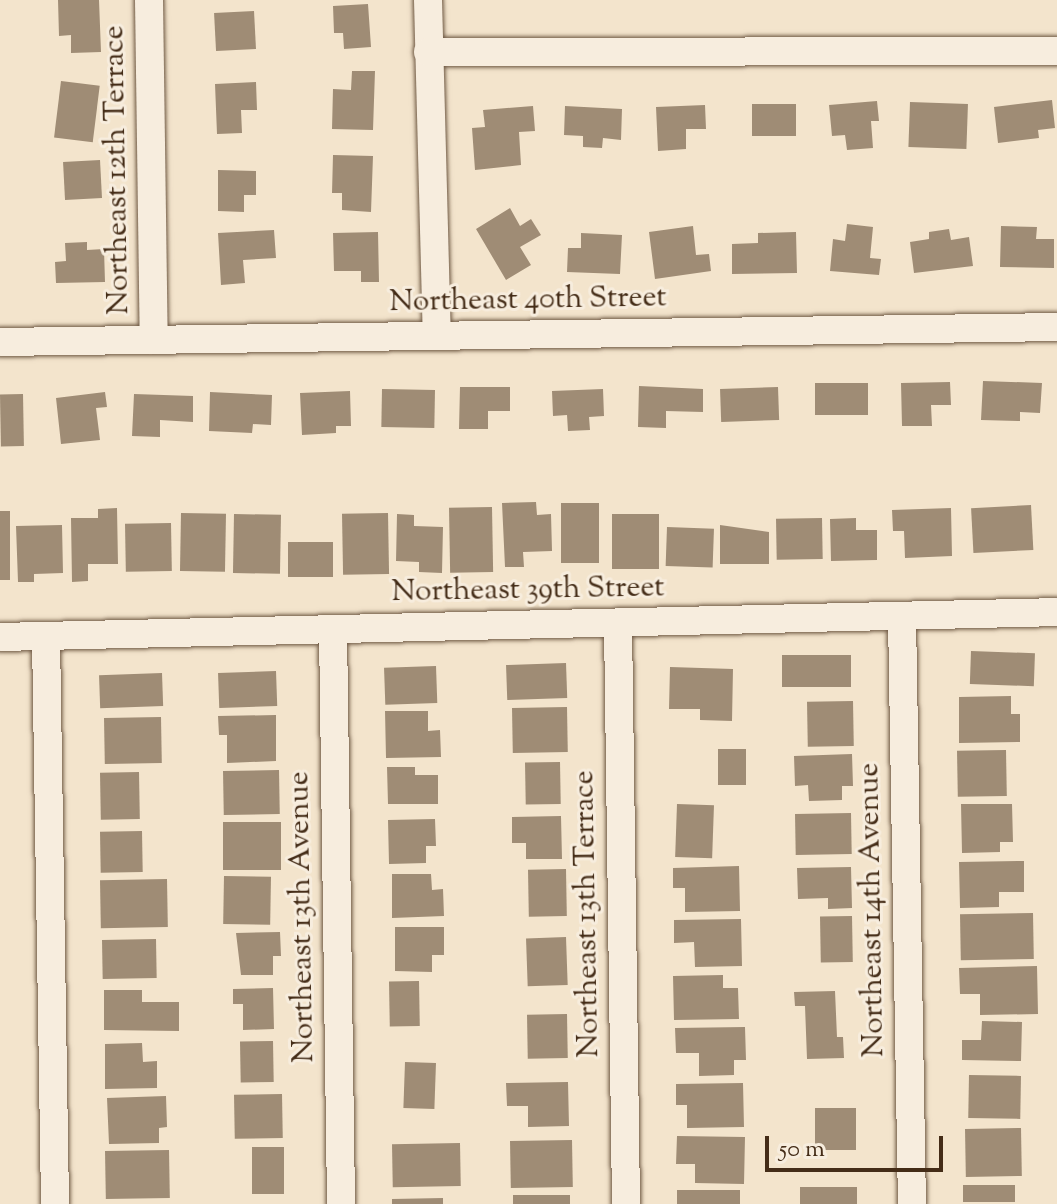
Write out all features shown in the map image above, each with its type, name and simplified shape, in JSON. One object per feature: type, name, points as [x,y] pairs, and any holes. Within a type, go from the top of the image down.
[{"type":"street","name":"Northeast 12th Terrace","points":[[149,0],[154,340]]},
{"type":"street","points":[[428,0],[437,336]]},
{"type":"street","points":[[428,52],[1057,51]]},
{"type":"street","name":"Northeast 40th Street","points":[[0,342],[1057,327]]},
{"type":"street","name":"Northeast 39th Street","points":[[0,637],[1057,612]]},
{"type":"street","name":"Northeast 14th Avenue","points":[[902,616],[912,1204]]},
{"type":"street","name":"Northeast 13th Terrace","points":[[618,623],[626,1204]]},
{"type":"street","name":"Northeast 13th Avenue","points":[[333,629],[341,1204]]},
{"type":"street","points":[[46,636],[55,1204]]},
{"type":"building","points":[[58,0],[99,0],[101,52],[71,53],[71,35],[59,36]]},
{"type":"building","points":[[368,4],[371,47],[344,49],[343,33],[334,33],[333,6]]},
{"type":"building","points":[[254,11],[256,49],[216,51],[214,13]]},
{"type":"building","points":[[352,71],[375,71],[373,130],[332,129],[333,89],[351,90]]},
{"type":"building","points":[[61,81],[100,86],[93,142],[54,138]]},
{"type":"building","points":[[256,82],[257,110],[241,110],[242,133],[217,134],[215,84]]},
{"type":"building","points":[[1052,100],[1055,128],[1038,130],[1039,138],[998,143],[994,107]]},
{"type":"building","points":[[877,101],[879,121],[871,121],[873,148],[847,150],[845,135],[832,136],[829,105]]},
{"type":"building","points":[[910,102],[968,104],[966,149],[908,147]]},
{"type":"building","points":[[752,104],[796,104],[796,136],[752,136]]},
{"type":"building","points":[[705,105],[706,129],[686,129],[686,149],[658,151],[656,107]]},
{"type":"building","points":[[533,106],[535,131],[519,132],[521,165],[475,170],[472,128],[485,127],[483,110]]},
{"type":"building","points":[[565,106],[622,109],[621,140],[603,138],[602,148],[583,147],[583,136],[564,135]]},
{"type":"building","points":[[333,155],[373,156],[371,212],[342,210],[342,193],[332,193]]},
{"type":"building","points":[[100,160],[102,198],[65,200],[63,162]]},
{"type":"building","points":[[218,170],[256,171],[256,195],[244,195],[244,212],[218,211]]},
{"type":"building","points":[[510,208],[520,226],[531,219],[541,235],[520,247],[531,265],[506,280],[476,229]]},
{"type":"building","points":[[847,224],[873,227],[870,258],[881,259],[879,275],[830,271],[833,239],[845,241]]},
{"type":"building","points":[[693,226],[696,255],[709,254],[711,271],[655,279],[649,232]]},
{"type":"building","points":[[1001,226],[1037,227],[1036,239],[1054,239],[1054,268],[1000,267]]},
{"type":"building","points":[[949,229],[951,240],[969,237],[973,266],[914,273],[910,242],[929,239],[929,232]]},
{"type":"building","points":[[274,230],[276,258],[243,260],[245,283],[221,285],[218,233]]},
{"type":"building","points":[[378,232],[379,282],[361,282],[361,271],[334,271],[333,233]]},
{"type":"building","points":[[796,232],[797,273],[732,274],[732,244],[758,243],[758,233]]},
{"type":"building","points":[[581,233],[622,235],[620,274],[567,272],[568,248],[581,248]]},
{"type":"building","points":[[87,242],[87,250],[104,249],[105,282],[56,283],[55,262],[66,261],[65,243]]},
{"type":"building","points":[[983,381],[1042,383],[1040,413],[1020,412],[1020,421],[981,420]]},
{"type":"building","points":[[950,382],[951,405],[931,405],[932,426],[902,426],[901,383]]},
{"type":"building","points":[[815,383],[868,383],[868,415],[815,415]]},
{"type":"building","points":[[639,386],[703,389],[703,412],[666,411],[666,428],[638,427]]},
{"type":"building","points":[[460,387],[510,387],[510,411],[488,411],[488,429],[459,429]]},
{"type":"building","points":[[778,387],[779,420],[721,422],[720,389]]},
{"type":"building","points":[[382,389],[435,390],[434,428],[381,427]]},
{"type":"building","points":[[603,389],[604,416],[589,417],[590,430],[568,431],[567,415],[553,416],[552,391]]},
{"type":"building","points":[[350,391],[351,426],[336,426],[336,433],[302,435],[300,393]]},
{"type":"building","points":[[105,392],[107,407],[96,408],[100,440],[61,444],[56,398]]},
{"type":"building","points":[[210,392],[272,395],[271,425],[253,424],[252,433],[209,431]]},
{"type":"building","points":[[0,394],[23,394],[24,446],[1,446]]},
{"type":"building","points":[[134,394],[193,396],[193,422],[160,420],[160,437],[132,436]]},
{"type":"building","points":[[536,502],[537,515],[551,514],[552,551],[523,552],[524,567],[505,567],[502,503]]},
{"type":"building","points":[[561,503],[599,503],[599,563],[561,563]]},
{"type":"building","points":[[1031,505],[1033,550],[973,553],[971,508]]},
{"type":"building","points":[[492,507],[493,572],[450,573],[449,508]]},
{"type":"building","points":[[117,508],[118,564],[88,564],[88,581],[72,582],[71,518],[98,518],[98,509]]},
{"type":"building","points":[[951,508],[952,556],[905,558],[904,531],[893,531],[892,510]]},
{"type":"building","points":[[0,511],[10,511],[10,580],[0,580]]},
{"type":"building","points":[[181,513],[226,514],[225,572],[180,571]]},
{"type":"building","points":[[388,513],[389,574],[343,575],[342,514]]},
{"type":"building","points":[[234,514],[281,515],[280,574],[233,573]]},
{"type":"building","points":[[397,514],[414,515],[414,526],[443,527],[442,573],[419,572],[419,562],[396,561]]},
{"type":"building","points":[[612,514],[659,514],[659,569],[612,569]]},
{"type":"building","points":[[822,518],[823,559],[777,560],[776,519]]},
{"type":"building","points":[[856,518],[856,530],[877,530],[877,560],[831,561],[830,519]]},
{"type":"building","points":[[171,523],[172,571],[126,572],[125,524]]},
{"type":"building","points":[[62,525],[63,573],[34,574],[34,582],[18,582],[16,526]]},
{"type":"building","points":[[720,525],[769,532],[769,564],[720,564]]},
{"type":"building","points":[[667,527],[714,529],[713,568],[666,566]]},
{"type":"building","points":[[288,542],[333,542],[333,577],[288,577]]},
{"type":"building","points":[[971,651],[1035,653],[1034,686],[970,684]]},
{"type":"building","points":[[782,655],[851,655],[851,687],[782,687]]},
{"type":"building","points":[[566,663],[567,698],[507,700],[506,665]]},
{"type":"building","points":[[436,666],[437,703],[385,705],[384,668]]},
{"type":"building","points":[[670,667],[733,669],[732,721],[700,720],[700,709],[669,709]]},
{"type":"building","points":[[276,671],[277,706],[219,708],[218,673]]},
{"type":"building","points":[[162,673],[163,706],[100,708],[99,675]]},
{"type":"building","points":[[1011,696],[1011,714],[1020,714],[1020,742],[959,743],[959,697]]},
{"type":"building","points":[[853,701],[854,746],[808,747],[807,702]]},
{"type":"building","points":[[567,707],[568,752],[513,753],[512,708]]},
{"type":"building","points":[[385,711],[428,711],[428,731],[440,730],[441,757],[386,758]]},
{"type":"building","points":[[276,715],[276,761],[227,763],[227,735],[219,735],[218,716]]},
{"type":"building","points":[[161,717],[162,763],[105,764],[104,718]]},
{"type":"building","points":[[718,749],[746,749],[746,785],[718,785]]},
{"type":"building","points":[[1006,750],[1007,796],[958,797],[957,751]]},
{"type":"building","points":[[852,754],[853,786],[842,786],[842,800],[809,801],[808,785],[795,786],[794,756]]},
{"type":"building","points":[[560,762],[561,804],[526,805],[525,763]]},
{"type":"building","points":[[387,767],[415,767],[415,775],[438,775],[438,804],[388,804]]},
{"type":"building","points":[[279,770],[280,814],[224,815],[223,771]]},
{"type":"building","points":[[139,772],[140,819],[101,820],[100,773]]},
{"type":"building","points":[[677,804],[714,805],[712,858],[675,857]]},
{"type":"building","points":[[961,804],[1012,804],[1013,842],[1000,842],[1000,852],[962,853]]},
{"type":"building","points":[[851,813],[852,854],[796,855],[795,814]]},
{"type":"building","points":[[561,816],[562,859],[526,859],[526,843],[512,843],[512,817]]},
{"type":"building","points":[[435,819],[436,846],[426,846],[426,863],[389,864],[388,820]]},
{"type":"building","points":[[223,822],[281,822],[281,870],[223,870]]},
{"type":"building","points":[[142,831],[143,872],[101,873],[100,832]]},
{"type":"building","points":[[1024,861],[1024,892],[999,892],[999,907],[960,908],[959,862]]},
{"type":"building","points":[[739,866],[740,911],[685,912],[685,888],[673,888],[673,868]]},
{"type":"building","points":[[851,867],[852,908],[828,909],[828,898],[798,899],[797,868]]},
{"type":"building","points":[[566,869],[567,916],[529,917],[528,870]]},
{"type":"building","points":[[392,874],[431,874],[432,890],[443,889],[444,916],[392,918]]},
{"type":"building","points":[[224,876],[271,877],[270,925],[223,924]]},
{"type":"building","points":[[167,879],[168,927],[101,928],[100,880]]},
{"type":"building","points":[[1033,913],[1034,959],[961,960],[960,914]]},
{"type":"building","points":[[852,916],[853,962],[821,963],[820,917]]},
{"type":"building","points":[[741,919],[742,966],[695,967],[694,942],[674,943],[674,920]]},
{"type":"building","points":[[395,927],[444,927],[444,955],[432,955],[432,972],[395,971]]},
{"type":"building","points":[[280,932],[281,956],[273,956],[273,975],[241,975],[236,933]]},
{"type":"building","points":[[566,937],[568,985],[528,986],[526,938]]},
{"type":"building","points":[[156,939],[157,978],[103,979],[102,940]]},
{"type":"building","points":[[1037,966],[1038,1014],[980,1015],[980,994],[960,994],[959,968]]},
{"type":"building","points":[[723,975],[723,988],[738,988],[739,1019],[674,1020],[673,976]]},
{"type":"building","points":[[419,981],[420,1026],[390,1027],[389,982]]},
{"type":"building","points":[[273,988],[274,1029],[243,1030],[243,1004],[233,1004],[233,989]]},
{"type":"building","points":[[104,990],[142,990],[142,1002],[179,1002],[179,1031],[104,1030]]},
{"type":"building","points":[[835,991],[837,1037],[843,1037],[844,1058],[807,1059],[805,1006],[795,1006],[794,992]]},
{"type":"building","points":[[567,1014],[568,1058],[528,1059],[527,1015]]},
{"type":"building","points":[[982,1021],[1022,1022],[1021,1061],[962,1060],[962,1040],[981,1040]]},
{"type":"building","points":[[745,1027],[746,1060],[734,1060],[734,1075],[699,1076],[699,1053],[676,1053],[675,1028]]},
{"type":"building","points":[[273,1041],[274,1082],[241,1083],[240,1042]]},
{"type":"building","points":[[142,1043],[143,1062],[157,1061],[157,1088],[105,1089],[105,1044]]},
{"type":"building","points":[[405,1062],[436,1063],[434,1109],[403,1108]]},
{"type":"building","points":[[969,1075],[1021,1076],[1020,1119],[968,1118]]},
{"type":"building","points":[[568,1082],[569,1126],[528,1127],[528,1106],[507,1106],[506,1083]]},
{"type":"building","points":[[743,1083],[744,1127],[687,1128],[687,1105],[676,1105],[676,1084]]},
{"type":"building","points":[[282,1094],[283,1138],[235,1139],[234,1095]]},
{"type":"building","points":[[166,1096],[167,1127],[159,1128],[159,1143],[109,1144],[107,1098]]},
{"type":"building","points":[[815,1108],[856,1108],[856,1150],[815,1150]]},
{"type":"building","points":[[1021,1128],[1022,1176],[966,1177],[965,1129]]},
{"type":"building","points":[[677,1136],[745,1137],[744,1184],[695,1183],[695,1164],[676,1164]]},
{"type":"building","points":[[572,1140],[573,1187],[511,1188],[510,1141]]},
{"type":"building","points":[[460,1143],[461,1186],[393,1187],[392,1144]]},
{"type":"building","points":[[252,1147],[284,1147],[284,1194],[252,1194]]},
{"type":"building","points":[[169,1150],[170,1198],[106,1199],[105,1151]]},
{"type":"building","points":[[963,1185],[1015,1185],[1015,1202],[963,1202]]},
{"type":"building","points":[[800,1187],[857,1187],[857,1204],[800,1204]]},
{"type":"building","points":[[677,1190],[740,1190],[740,1204],[677,1204]]},
{"type":"building","points":[[513,1195],[570,1195],[570,1204],[513,1204]]},
{"type":"building","points":[[443,1198],[443,1204],[392,1204],[392,1199]]}]
